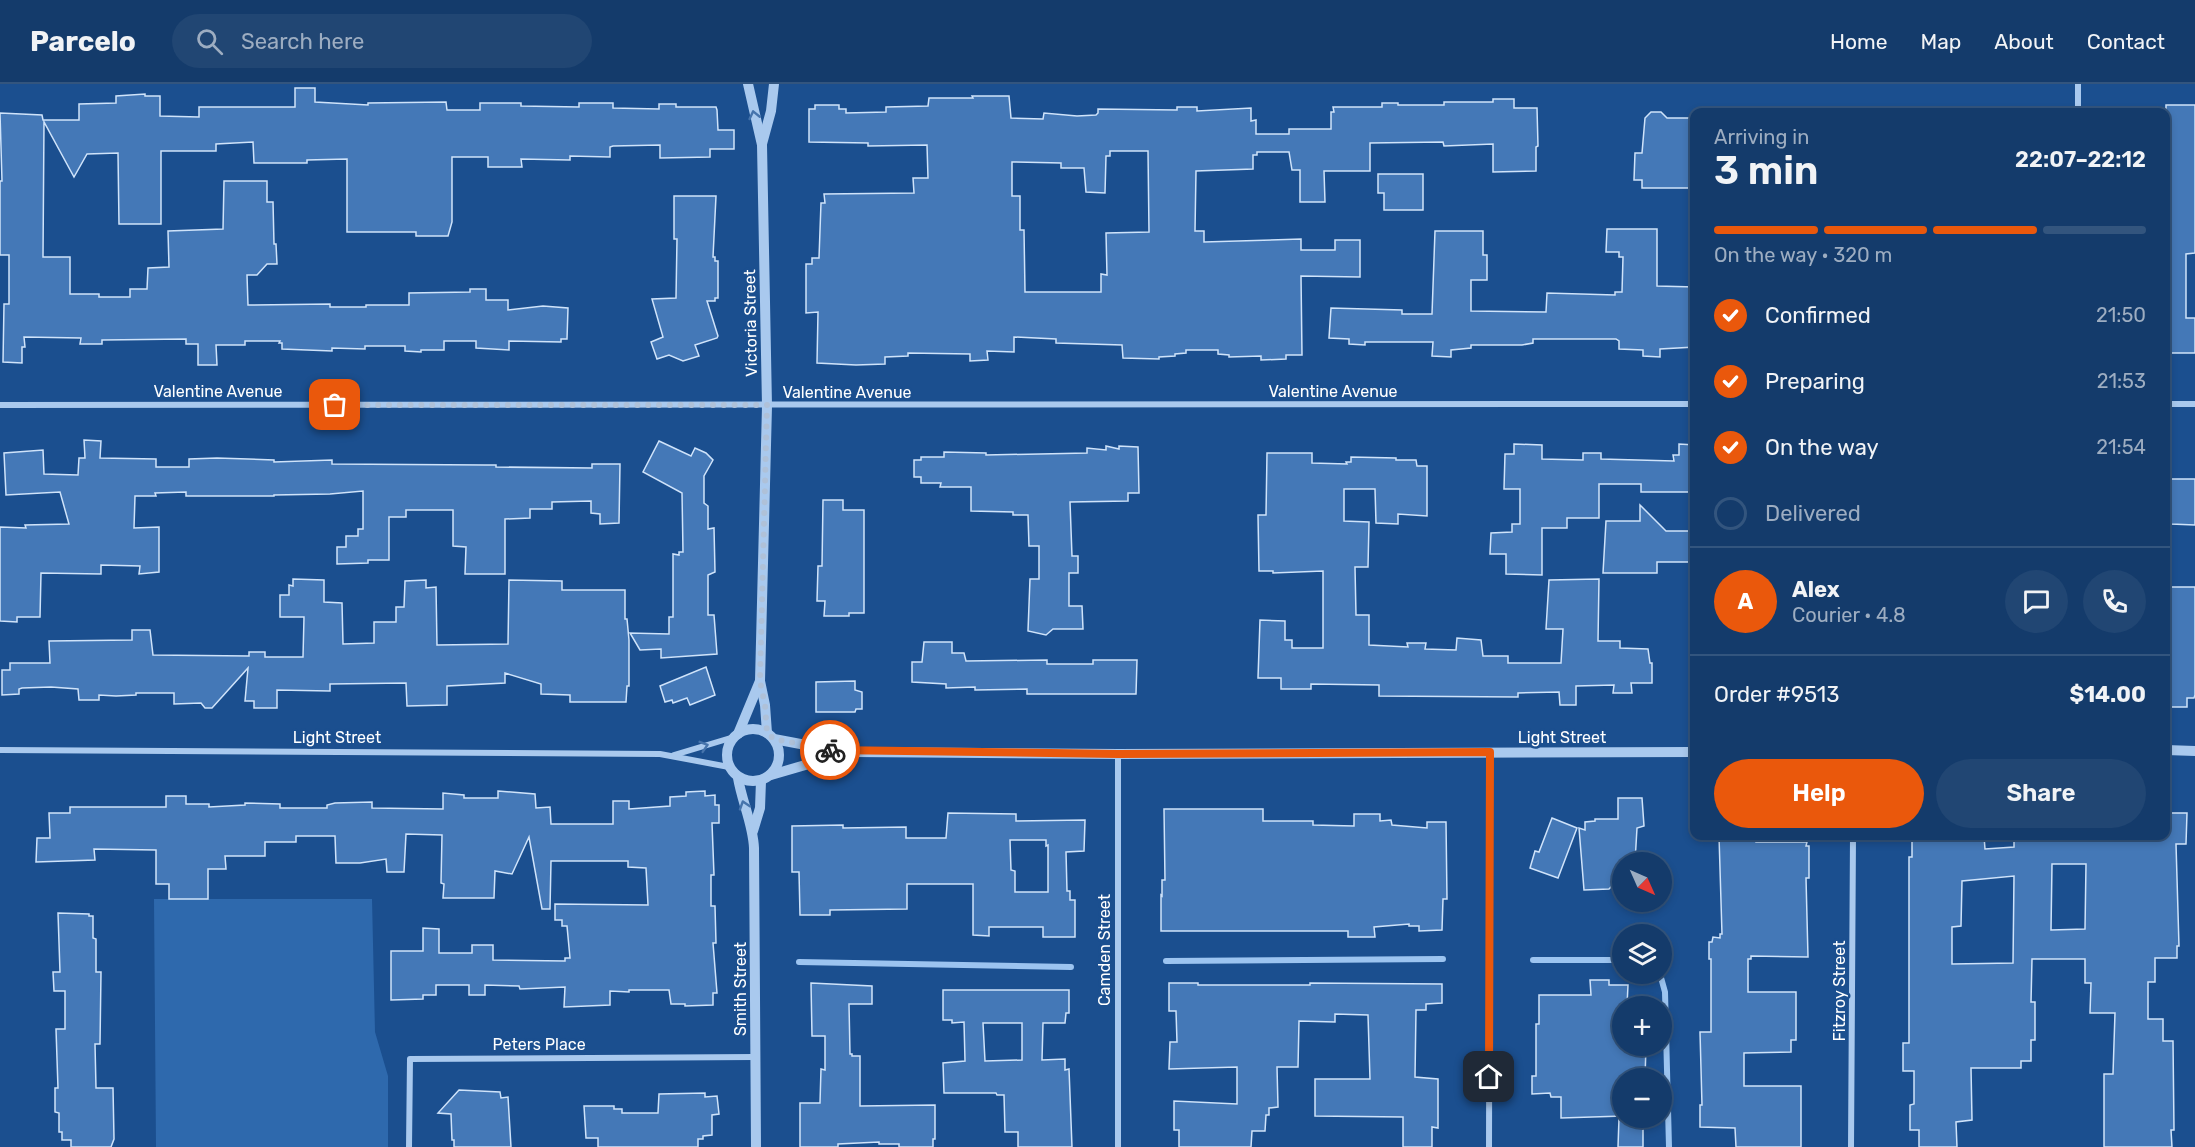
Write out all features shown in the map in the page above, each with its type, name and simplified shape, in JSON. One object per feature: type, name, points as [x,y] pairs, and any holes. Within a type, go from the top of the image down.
[{"type":"street","name":"Victoria Street","points":[[748,84],[762,145],[767,405],[760,681],[770,736]]},
{"type":"street","name":"Victoria Street","points":[[762,145],[771,111],[774,84]]},
{"type":"street","points":[[2078,84],[2078,108]]},
{"type":"street","name":"Valentine Avenue","points":[[0,405],[1690,404]]},
{"type":"street","points":[[2170,404],[2195,404]]},
{"type":"street","name":"Victoria Street","points":[[736,735],[760,681]]},
{"type":"street","points":[[752,729],[770,736],[778,746],[779,762],[766,778],[753,782],[738,778],[729,767],[727,751],[736,735],[752,729]]},
{"type":"street","name":"Light Street","points":[[673,755],[736,735]]},
{"type":"street","name":"Light Street","points":[[770,736],[827,749],[852,752],[1118,754],[1690,752]]},
{"type":"street","name":"Light Street","points":[[0,750],[673,755],[729,767]]},
{"type":"street","points":[[2170,750],[2195,751]]},
{"type":"street","name":"Light Street","points":[[766,778],[852,752]]},
{"type":"street","points":[[1489,1147],[1490,752]]},
{"type":"street","name":"Camden Street","points":[[1118,754],[1118,1147]]},
{"type":"street","name":"Smith Street","points":[[738,778],[741,800],[753,831]]},
{"type":"street","name":"Smith Street","points":[[756,1147],[753,831],[766,778]]},
{"type":"street","name":"Fitzroy Street","points":[[1851,1147],[1853,840]]},
{"type":"street","name":"Peters Place","points":[[409,1147],[410,1059],[755,1056]]},
{"type":"shaded area","points":[[154,899],[372,899],[375,1032],[388,1076],[388,1147],[156,1147]]},
{"type":"building","points":[[295,88],[315,88],[315,102],[368,105],[368,103],[446,102],[447,110],[480,110],[480,103],[579,107],[579,103],[613,103],[613,108],[659,109],[659,104],[676,104],[676,107],[716,107],[718,130],[734,130],[734,149],[710,149],[710,157],[660,158],[660,145],[613,146],[610,147],[610,157],[570,156],[570,160],[521,159],[522,167],[488,167],[488,157],[452,157],[452,222],[448,236],[416,236],[416,232],[347,232],[347,159],[307,160],[307,163],[254,163],[253,142],[216,144],[216,151],[161,151],[161,224],[119,224],[118,153],[87,154],[74,177],[44,122],[43,257],[70,257],[70,294],[130,297],[130,289],[147,289],[148,268],[169,267],[168,231],[223,229],[224,181],[267,181],[267,202],[273,202],[277,264],[267,264],[257,275],[247,275],[248,305],[330,304],[330,307],[366,307],[366,305],[409,305],[409,293],[470,292],[470,289],[486,289],[486,300],[508,300],[508,310],[543,306],[568,308],[567,339],[561,339],[561,342],[509,341],[509,350],[476,348],[476,341],[444,341],[444,350],[421,350],[421,352],[405,351],[405,346],[365,346],[365,349],[332,348],[332,351],[282,349],[280,341],[245,341],[245,345],[216,345],[217,365],[198,365],[198,344],[186,344],[186,339],[102,340],[102,344],[80,344],[81,338],[24,337],[22,363],[3,362],[4,304],[9,304],[9,255],[0,255],[0,181],[2,181],[0,113],[42,115],[43,120],[79,120],[79,104],[116,103],[116,96],[145,94],[145,96],[160,96],[160,116],[199,117],[199,107],[295,107]]},
{"type":"building","points":[[972,96],[1009,96],[1011,118],[1043,119],[1044,113],[1096,115],[1098,109],[1177,110],[1177,107],[1197,107],[1197,111],[1251,108],[1251,121],[1256,120],[1256,134],[1289,134],[1289,129],[1331,129],[1333,107],[1382,107],[1382,103],[1444,105],[1444,102],[1493,102],[1493,99],[1514,99],[1514,108],[1537,108],[1536,171],[1493,172],[1493,144],[1444,146],[1443,142],[1370,143],[1370,171],[1324,171],[1325,202],[1300,202],[1300,170],[1292,170],[1289,152],[1257,152],[1257,155],[1253,155],[1253,169],[1196,171],[1195,231],[1204,231],[1204,242],[1301,239],[1301,250],[1335,250],[1335,240],[1360,240],[1360,277],[1301,276],[1302,355],[1286,355],[1286,359],[1261,360],[1261,356],[1229,357],[1229,355],[1218,354],[1218,350],[1186,350],[1186,353],[1159,357],[1159,359],[1123,358],[1122,345],[1056,343],[1056,339],[1014,337],[1014,352],[987,351],[988,360],[970,361],[970,354],[908,353],[908,356],[885,357],[885,364],[817,363],[818,312],[806,313],[806,264],[812,264],[812,258],[819,258],[821,203],[825,203],[824,194],[914,193],[913,178],[928,178],[927,145],[868,146],[868,143],[809,142],[809,109],[815,109],[815,105],[839,105],[839,109],[846,109],[846,113],[886,112],[886,107],[928,106],[929,98],[973,98]],"holes":[[[1110,151],[1148,151],[1149,232],[1106,233],[1107,275],[1101,274],[1101,292],[1025,292],[1024,230],[1020,230],[1020,196],[1012,196],[1012,162],[1061,163],[1061,168],[1084,168],[1086,192],[1105,193],[1106,156],[1110,156]]]},
{"type":"building","points":[[2166,105],[2195,105],[2195,253],[2186,254],[2186,318],[2195,318],[2195,353],[2170,353],[2170,108],[2166,108]]},
{"type":"building","points":[[1651,112],[1661,112],[1667,118],[1690,118],[1690,188],[1642,188],[1642,180],[1634,180],[1635,153],[1642,153],[1645,118]]},
{"type":"building","points":[[1378,174],[1423,174],[1423,210],[1384,210],[1384,193],[1378,193]]},
{"type":"building","points":[[674,196],[716,196],[713,257],[715,261],[718,261],[718,298],[715,298],[715,301],[707,301],[718,336],[695,345],[699,356],[683,361],[669,355],[657,359],[651,342],[663,337],[652,299],[676,298],[677,239],[674,239]]},
{"type":"building","points":[[1607,229],[1657,229],[1657,286],[1690,287],[1690,347],[1660,349],[1660,357],[1643,356],[1643,350],[1619,349],[1619,341],[1616,339],[1533,339],[1533,343],[1522,345],[1471,345],[1471,348],[1451,350],[1451,357],[1432,356],[1433,342],[1365,342],[1365,345],[1349,344],[1349,339],[1329,338],[1331,308],[1402,310],[1402,314],[1432,314],[1435,231],[1483,231],[1483,255],[1487,255],[1487,280],[1471,280],[1471,311],[1546,312],[1547,293],[1615,295],[1615,292],[1622,292],[1623,257],[1619,257],[1619,252],[1606,252]]},
{"type":"building","points":[[84,440],[101,441],[100,458],[156,459],[156,467],[189,467],[189,459],[217,458],[274,460],[274,462],[332,460],[332,464],[496,465],[496,467],[592,468],[592,464],[620,464],[619,523],[600,524],[600,514],[591,513],[591,501],[552,502],[552,509],[530,509],[530,518],[505,519],[505,574],[465,574],[466,547],[453,546],[453,510],[406,510],[406,517],[389,517],[389,560],[337,564],[337,547],[346,547],[346,536],[358,536],[358,529],[363,529],[363,491],[274,496],[186,496],[186,492],[135,496],[134,528],[159,527],[159,572],[139,574],[140,566],[101,565],[101,574],[41,573],[40,617],[17,617],[17,622],[0,621],[0,527],[26,528],[25,525],[69,524],[60,492],[6,495],[4,453],[43,450],[44,474],[78,475],[79,458],[85,458]]},
{"type":"building","points":[[659,441],[691,456],[695,448],[706,453],[713,460],[704,476],[704,503],[708,506],[708,529],[714,528],[715,572],[708,575],[708,615],[714,615],[717,654],[661,658],[661,649],[640,650],[630,633],[669,634],[669,617],[673,617],[673,554],[679,555],[679,552],[683,552],[682,493],[643,472]]},
{"type":"building","points":[[1514,444],[1542,445],[1542,459],[1583,460],[1583,453],[1601,453],[1601,459],[1674,461],[1673,455],[1679,455],[1679,444],[1690,445],[1690,492],[1641,492],[1641,484],[1599,484],[1599,518],[1567,518],[1567,528],[1542,528],[1542,575],[1506,574],[1506,554],[1490,554],[1491,533],[1512,532],[1512,524],[1520,524],[1520,489],[1504,489],[1505,454],[1514,454]]},
{"type":"building","points":[[1106,446],[1119,449],[1119,446],[1138,447],[1139,493],[1128,493],[1128,501],[1070,502],[1072,556],[1078,556],[1078,573],[1069,573],[1069,606],[1082,606],[1083,629],[1053,629],[1046,635],[1028,631],[1030,579],[1039,579],[1039,546],[1029,546],[1028,515],[1013,515],[1013,512],[971,511],[971,487],[940,487],[941,483],[921,483],[921,477],[914,477],[914,460],[921,460],[921,457],[944,457],[944,452],[986,453],[986,455],[1087,453],[1087,448],[1106,450]]},
{"type":"building","points":[[1267,453],[1312,453],[1312,463],[1347,464],[1346,462],[1351,462],[1351,457],[1396,458],[1396,460],[1416,460],[1417,466],[1427,466],[1427,516],[1398,514],[1398,524],[1376,523],[1375,489],[1344,489],[1344,521],[1369,522],[1368,567],[1355,567],[1356,615],[1369,615],[1369,645],[1408,647],[1407,643],[1426,643],[1425,649],[1456,650],[1457,638],[1481,640],[1483,656],[1508,656],[1508,663],[1561,663],[1563,629],[1546,629],[1549,580],[1599,579],[1598,641],[1620,641],[1620,648],[1648,649],[1650,663],[1652,663],[1652,683],[1631,683],[1632,693],[1613,693],[1614,685],[1576,686],[1576,705],[1560,705],[1559,692],[1518,693],[1518,697],[1379,696],[1379,685],[1311,684],[1311,689],[1281,689],[1281,678],[1258,678],[1260,620],[1285,621],[1285,640],[1292,640],[1292,648],[1323,648],[1323,571],[1273,573],[1273,571],[1259,571],[1258,515],[1266,515]]},
{"type":"building","points":[[2170,479],[2195,479],[2195,525],[2171,524]]},
{"type":"building","points":[[823,500],[843,500],[843,510],[864,510],[864,613],[849,613],[849,616],[824,616],[825,601],[817,601],[818,566],[822,566]]},
{"type":"building","points":[[1640,505],[1666,531],[1690,531],[1690,562],[1657,562],[1657,573],[1603,573],[1606,521],[1640,521]]},
{"type":"building","points":[[293,579],[324,580],[324,602],[342,603],[343,644],[374,643],[374,622],[396,622],[396,607],[404,607],[405,581],[426,580],[426,588],[436,587],[437,645],[508,644],[509,580],[562,581],[562,590],[625,590],[625,619],[627,619],[629,640],[629,686],[627,686],[626,702],[570,702],[570,695],[541,694],[541,684],[505,673],[505,683],[447,686],[447,705],[407,706],[406,683],[330,684],[330,691],[277,690],[277,708],[254,708],[254,701],[245,701],[248,668],[212,708],[205,708],[201,703],[174,704],[174,693],[99,695],[99,700],[79,700],[78,689],[51,687],[22,688],[19,689],[19,694],[2,695],[2,670],[10,670],[10,663],[50,663],[49,641],[132,640],[132,630],[150,630],[153,655],[249,656],[249,652],[265,652],[265,657],[303,657],[304,617],[280,617],[280,595],[289,595],[289,585],[293,586]]},
{"type":"building","points":[[2170,587],[2195,587],[2195,695],[2194,698],[2187,698],[2187,707],[2170,707]]},
{"type":"building","points":[[924,642],[952,642],[952,653],[964,653],[966,661],[1047,660],[1047,664],[1093,664],[1093,660],[1137,660],[1136,694],[1027,694],[1027,689],[975,690],[975,687],[946,688],[946,684],[912,682],[912,662],[922,662]]},
{"type":"building","points":[[706,667],[715,695],[690,705],[687,698],[673,703],[672,700],[665,702],[660,686]]},
{"type":"building","points":[[855,681],[855,690],[862,692],[862,709],[856,709],[855,712],[816,712],[816,682]]},
{"type":"building","points":[[498,791],[535,794],[536,808],[550,807],[551,824],[613,824],[613,801],[629,801],[629,809],[670,806],[670,797],[686,796],[686,792],[705,791],[705,796],[715,795],[715,805],[719,805],[719,823],[712,823],[714,875],[711,875],[711,906],[715,906],[716,943],[713,943],[717,993],[713,993],[713,1005],[671,1004],[669,990],[629,990],[629,992],[610,991],[610,1005],[564,1007],[565,987],[520,989],[519,986],[485,985],[485,995],[469,995],[469,985],[436,985],[436,995],[423,995],[423,999],[391,1000],[391,951],[423,951],[423,928],[439,929],[439,953],[472,953],[472,945],[493,945],[493,960],[565,961],[565,958],[570,958],[567,926],[562,926],[562,920],[555,920],[555,904],[648,905],[646,868],[628,867],[628,861],[551,861],[550,909],[542,909],[529,837],[512,874],[495,871],[494,898],[443,898],[442,835],[406,834],[404,872],[387,872],[386,859],[360,863],[336,863],[335,836],[296,836],[296,842],[265,842],[265,856],[225,856],[226,869],[208,869],[208,899],[169,899],[169,884],[156,884],[156,850],[94,849],[95,860],[36,862],[37,838],[50,838],[49,813],[70,813],[70,807],[166,807],[166,796],[186,796],[186,804],[209,804],[209,807],[245,805],[245,803],[280,804],[280,808],[327,808],[327,805],[335,803],[372,802],[372,808],[443,809],[443,793],[464,795],[464,798],[498,798]]},
{"type":"building","points":[[1618,798],[1642,798],[1644,826],[1637,828],[1636,852],[1612,852],[1612,886],[1609,889],[1584,890],[1579,828],[1585,830],[1585,822],[1595,821],[1595,819],[1618,819]]},
{"type":"building","points":[[1164,809],[1263,809],[1263,821],[1313,821],[1313,825],[1354,826],[1354,814],[1380,814],[1380,821],[1391,820],[1392,825],[1427,828],[1427,822],[1446,822],[1447,899],[1443,899],[1442,930],[1419,931],[1419,926],[1409,926],[1409,924],[1374,927],[1375,937],[1348,937],[1348,931],[1161,931],[1162,880],[1165,880]]},
{"type":"building","points":[[948,813],[1016,814],[1016,821],[1085,820],[1084,851],[1066,852],[1067,891],[1070,891],[1070,900],[1075,900],[1075,937],[1043,937],[1043,927],[989,927],[989,936],[973,935],[973,884],[907,884],[907,909],[830,910],[830,915],[800,915],[799,872],[792,872],[792,826],[906,827],[906,838],[946,838]],"holes":[[[1010,840],[1046,840],[1046,846],[1048,845],[1048,892],[1015,892],[1015,871],[1011,870]]]},
{"type":"building","points":[[2170,813],[2187,813],[2186,844],[2176,844],[2179,946],[2177,946],[2177,958],[2155,958],[2155,982],[2148,982],[2148,1019],[2163,1019],[2163,1041],[2173,1041],[2174,1130],[2171,1130],[2172,1147],[2104,1147],[2104,1074],[2113,1074],[2115,1013],[2090,1013],[2091,983],[2085,983],[2085,959],[2032,959],[2031,1002],[2035,1002],[2035,1040],[2031,1040],[2031,1061],[2021,1061],[2021,1068],[1971,1068],[1972,1120],[1956,1122],[1957,1147],[1919,1147],[1919,1130],[1910,1130],[1910,1105],[1914,1104],[1914,1071],[1903,1071],[1903,1043],[1909,1043],[1909,857],[1912,857],[1912,840],[1984,840],[1985,849],[2014,847],[2014,840],[2170,840]],"holes":[[[2052,864],[2086,864],[2085,929],[2051,930]],[[2014,876],[2013,963],[1952,964],[1952,927],[1961,926],[1962,881]]]},
{"type":"building","points":[[1552,818],[1577,828],[1558,878],[1530,868],[1535,851],[1539,852]]},
{"type":"building","points":[[1719,840],[1807,842],[1806,846],[1809,846],[1809,878],[1806,878],[1808,957],[1751,956],[1751,959],[1748,959],[1748,992],[1796,992],[1796,1040],[1791,1040],[1791,1052],[1744,1053],[1744,1086],[1801,1086],[1801,1147],[1736,1147],[1735,1128],[1700,1127],[1700,1105],[1702,1105],[1700,1032],[1711,1032],[1709,942],[1712,942],[1713,937],[1720,938],[1722,934]]},
{"type":"building","points":[[58,913],[93,916],[96,972],[101,972],[100,1044],[95,1044],[96,1088],[113,1088],[114,1139],[111,1147],[71,1147],[71,1140],[62,1140],[62,1132],[59,1132],[59,1113],[55,1112],[55,1088],[58,1088],[56,1029],[65,1029],[65,991],[54,991],[53,972],[60,972]]},
{"type":"building","points":[[1590,980],[1609,980],[1609,985],[1628,985],[1627,996],[1612,996],[1612,1056],[1646,1056],[1645,1068],[1612,1068],[1612,1116],[1561,1118],[1561,1097],[1551,1097],[1550,1093],[1532,1094],[1532,1076],[1536,1076],[1536,1024],[1539,1024],[1539,995],[1591,995]]},
{"type":"building","points":[[811,983],[872,986],[872,1004],[849,1004],[850,1054],[860,1056],[860,1106],[935,1105],[933,1147],[899,1147],[899,1144],[879,1144],[879,1142],[838,1144],[838,1147],[800,1147],[800,1103],[820,1103],[821,1069],[825,1070],[825,1036],[812,1036]]},
{"type":"building","points":[[1169,983],[1198,983],[1198,985],[1442,984],[1442,1003],[1426,1004],[1426,1010],[1416,1010],[1415,1077],[1438,1079],[1438,1128],[1432,1127],[1432,1147],[1403,1147],[1403,1117],[1315,1116],[1315,1079],[1370,1079],[1368,1015],[1335,1014],[1335,1022],[1299,1021],[1298,1067],[1277,1067],[1278,1107],[1269,1108],[1265,1131],[1252,1131],[1251,1147],[1179,1147],[1179,1130],[1174,1130],[1174,1101],[1237,1104],[1237,1067],[1169,1069],[1170,1042],[1177,1042],[1176,1011],[1169,1011]]},
{"type":"building","points":[[943,990],[1069,990],[1069,1013],[1066,1013],[1065,1023],[1043,1023],[1042,1060],[1065,1059],[1065,1070],[1069,1069],[1072,1147],[1018,1147],[1018,1132],[1005,1132],[1004,1095],[944,1093],[943,1063],[965,1061],[964,1022],[952,1023],[952,1020],[943,1020]],"holes":[[[983,1023],[1022,1023],[1022,1060],[985,1061]]]},
{"type":"building","points":[[459,1090],[500,1092],[501,1098],[508,1097],[511,1147],[454,1147],[451,1114],[438,1113]]},
{"type":"building","points":[[705,1093],[705,1097],[717,1096],[719,1114],[712,1115],[712,1135],[698,1139],[698,1147],[598,1147],[598,1138],[586,1138],[584,1106],[614,1106],[614,1109],[622,1109],[622,1113],[658,1113],[659,1094]]},
{"type":"building","points":[[1619,1128],[1643,1128],[1643,1147],[1618,1147]]},
{"type":"waterway","points":[[1166,961],[1443,959]]},
{"type":"waterway","points":[[1533,960],[1612,960]]},
{"type":"waterway","points":[[799,962],[1071,967]]},
{"type":"waterway","points":[[1663,984],[1665,992],[1669,1147]]},
{"type":"way so far","points":[[335,405],[767,405],[760,681],[767,733],[774,739],[830,750]]},
{"type":"route","points":[[830,750],[1118,754],[1490,752],[1489,1077]]}]
